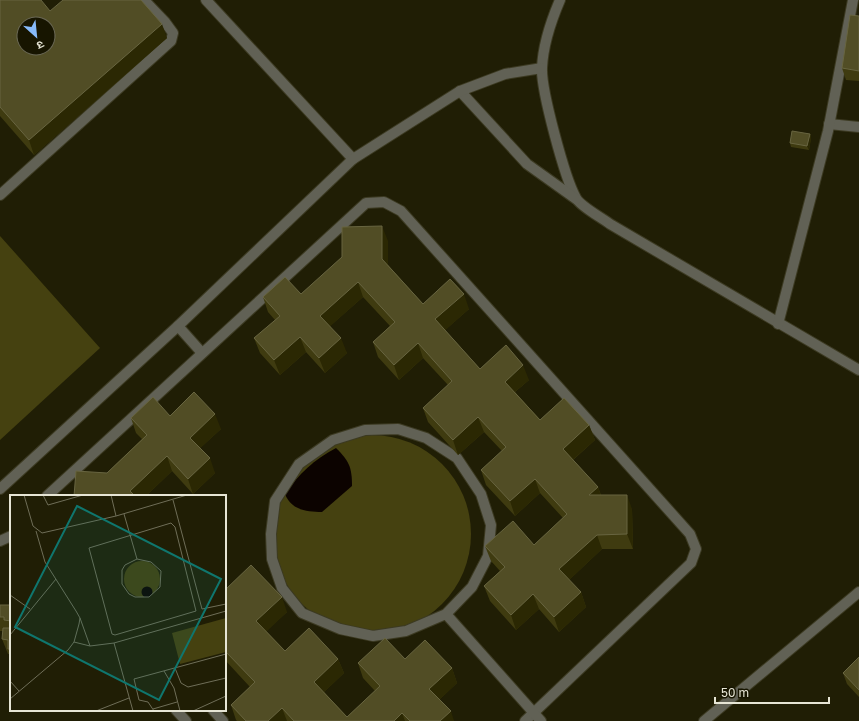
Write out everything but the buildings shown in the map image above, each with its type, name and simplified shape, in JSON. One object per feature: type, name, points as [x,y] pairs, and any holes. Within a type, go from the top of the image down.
[{"type":"street","points":[[1,192],[47,147],[171,41],[173,33],[165,22],[144,0]]},
{"type":"street","points":[[206,0],[353,159]]},
{"type":"street","points":[[560,0],[551,21],[542,68],[551,117],[565,168],[576,200]]},
{"type":"street","points":[[778,324],[829,124],[853,0]]},
{"type":"street","points":[[0,489],[178,326],[353,159],[460,92],[506,74],[542,68]]},
{"type":"street","points":[[460,92],[527,164],[610,224],[778,324],[859,370]]},
{"type":"street","points":[[829,124],[859,127]]},
{"type":"street","points":[[48,495],[366,203],[384,202],[401,210],[690,534],[696,549],[691,563],[525,721]]},
{"type":"street","points":[[178,326],[202,353]]},
{"type":"street","points":[[398,429],[426,438],[457,458],[481,494],[491,525],[488,556],[472,587],[446,614],[406,631],[373,636],[340,629],[302,614],[282,588],[272,559],[271,534],[275,501],[299,464],[333,440],[365,430],[398,429]]},
{"type":"street","points":[[0,541],[10,536]]},
{"type":"street","points":[[704,721],[859,592]]},
{"type":"street","points":[[446,614],[541,721]]},
{"type":"street","points":[[177,711],[186,721]]},
{"type":"street","points":[[214,711],[223,721]]},
{"type":"shaded area","points":[[0,236],[100,348],[0,440]]},
{"type":"shaded area","points":[[372,435],[401,439],[419,447],[442,464],[459,487],[467,505],[471,534],[467,563],[459,581],[442,604],[419,621],[401,629],[372,633],[343,629],[325,621],[302,604],[285,581],[277,563],[273,534],[277,505],[285,487],[302,464],[325,447],[343,439]]},
{"type":"shaded area","points":[[336,448],[349,465],[352,486],[322,512],[305,511],[295,507],[291,504],[285,494],[308,468],[321,457]]}]
